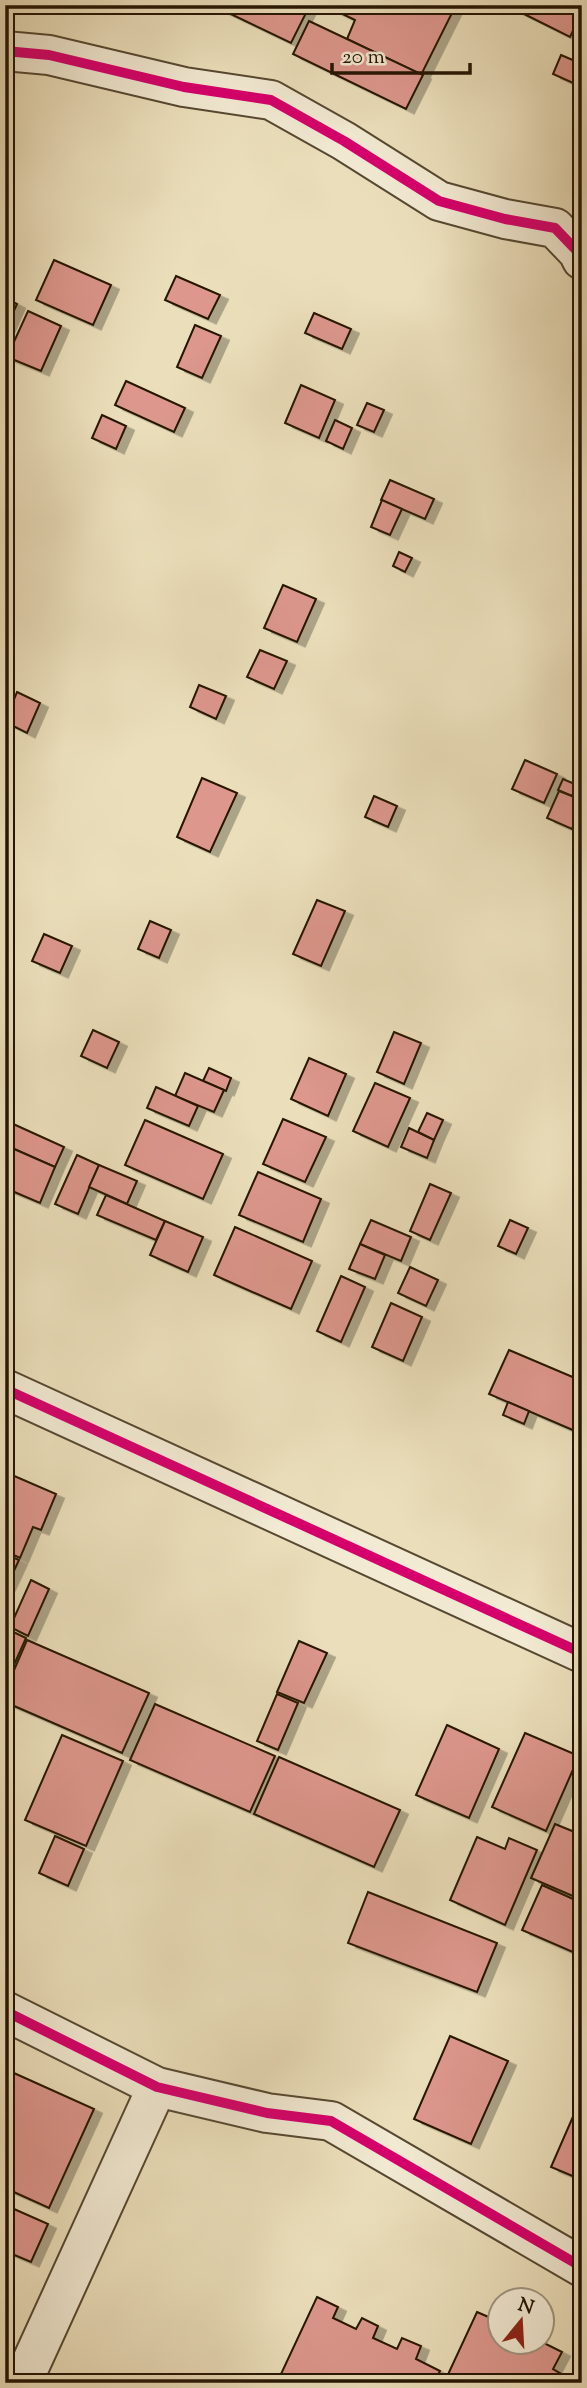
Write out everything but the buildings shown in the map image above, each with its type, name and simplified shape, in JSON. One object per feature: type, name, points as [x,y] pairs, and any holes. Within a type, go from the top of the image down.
[{"type":"street","points":[[5,51],[50,55],[184,88],[271,100],[344,141],[439,201],[505,219],[555,228],[582,260]]},
{"type":"street","points":[[5,1389],[582,1653]]},
{"type":"street","points":[[5,2011],[157,2087],[267,2113],[331,2121],[582,2267]]},
{"type":"street","points":[[22,2383],[157,2087]]},
{"type":"cycle path","points":[[5,51],[49,55],[184,87],[271,100],[344,141],[439,201],[505,219],[555,228],[578,252],[582,260]]},
{"type":"cycle path","points":[[5,1389],[582,1653]]},
{"type":"cycle path","points":[[5,2011],[157,2087],[267,2113],[331,2121],[582,2267]]}]
